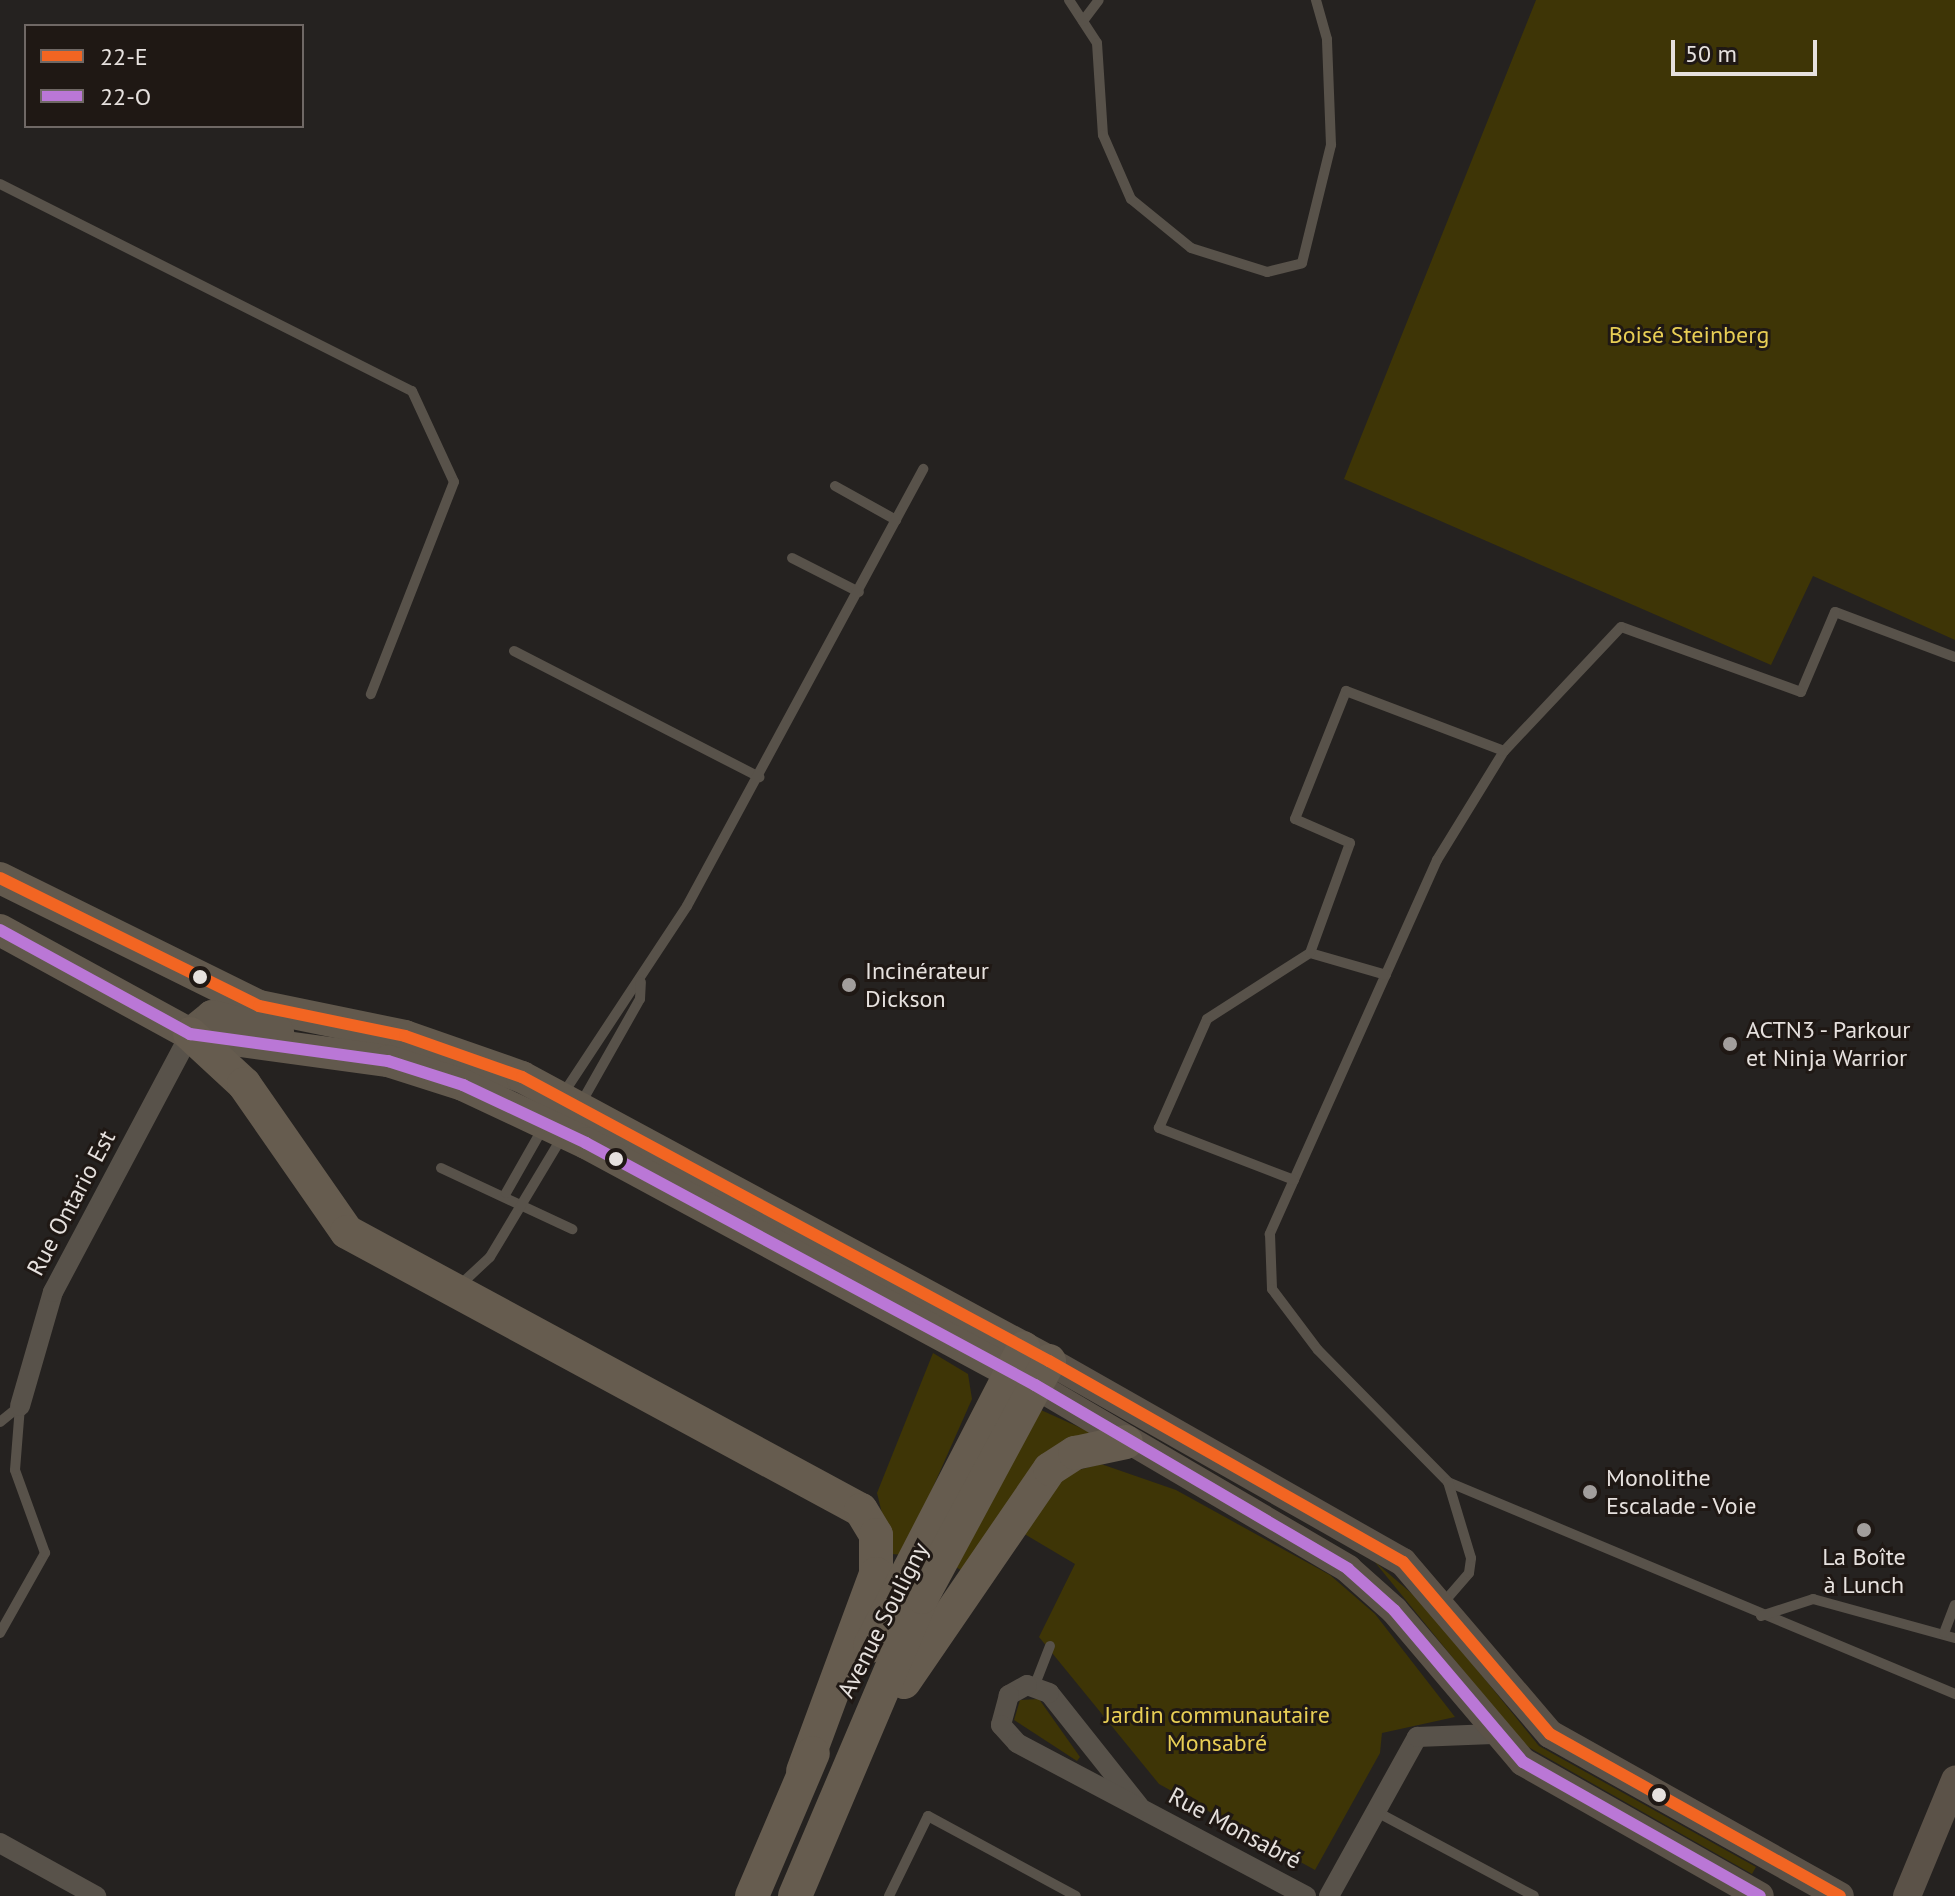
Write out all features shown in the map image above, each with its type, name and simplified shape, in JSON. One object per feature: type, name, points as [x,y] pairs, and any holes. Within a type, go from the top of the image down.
[{"type":"highway","points":[[190,1034],[244,1084],[347,1232],[450,1291],[861,1510],[876,1535],[876,1574],[803,1771]]},
{"type":"highway","name":"Avenue Souligny","points":[[752,1896],[803,1771],[1030,1367]]},
{"type":"highway","name":"Avenue Souligny","points":[[795,1896],[835,1795],[922,1597],[1030,1367]]},
{"type":"highway","points":[[835,1795],[947,1611],[1035,1485],[1067,1456],[1126,1442]]},
{"type":"main road","points":[[0,878],[259,1006],[434,1045],[1030,1367],[1368,1540],[1444,1602],[1560,1741],[1840,1896]]},
{"type":"main road","points":[[0,930],[190,1034],[411,1067],[562,1116]]},
{"type":"main road","points":[[190,1034],[212,1016],[286,1033],[434,1045]]},
{"type":"main road","points":[[1030,1367],[1126,1442],[1361,1578],[1493,1734],[1546,1779],[1760,1896]]},
{"type":"main road","points":[[1907,1896],[1955,1780]]},
{"type":"street","name":"Rue Ontario Est","points":[[20,1406],[53,1292],[190,1034]]},
{"type":"street","name":"Rue Monsabré","points":[[1139,1806],[1088,1749],[1056,1700],[1034,1687],[1017,1689],[1003,1705],[1008,1734],[1139,1806],[1306,1896]]},
{"type":"street","points":[[1329,1896],[1375,1811],[1423,1733],[1493,1734]]},
{"type":"street","points":[[0,1843],[96,1896]]},
{"type":"lane","points":[[1069,0],[1097,43],[1111,164],[1131,199],[1191,248],[1267,272],[1302,263],[1329,159],[1327,39],[1316,0]]},
{"type":"lane","points":[[1083,21],[1099,0]]},
{"type":"lane","points":[[0,184],[412,391],[454,482],[371,694]]},
{"type":"lane","points":[[450,1291],[481,1269],[524,1202],[562,1116],[759,777],[923,469]]},
{"type":"lane","points":[[835,486],[896,520]]},
{"type":"lane","points":[[792,558],[859,592]]},
{"type":"lane","points":[[1955,657],[1835,612],[1801,692],[1621,627],[1504,751],[1437,860],[1270,1234],[1272,1289],[1318,1350],[1448,1482],[1761,1616],[1955,1694]]},
{"type":"lane","points":[[514,651],[759,777]]},
{"type":"lane","points":[[1294,1180],[1159,1128],[1207,1019],[1310,953],[1350,843],[1295,819],[1346,691],[1504,751]]},
{"type":"lane","points":[[1310,953],[1386,975]]},
{"type":"lane","points":[[506,1193],[640,999],[641,982]]},
{"type":"lane","points":[[441,1168],[506,1193],[572,1229]]},
{"type":"lane","points":[[0,1422],[20,1406]]},
{"type":"lane","points":[[0,1633],[45,1553],[15,1470],[20,1406]]},
{"type":"lane","points":[[1444,1602],[1464,1582],[1471,1558],[1448,1482]]},
{"type":"lane","points":[[1761,1616],[1813,1599],[1955,1638]]},
{"type":"lane","points":[[1944,1633],[1955,1605]]},
{"type":"lane","points":[[1034,1687],[1050,1646]]},
{"type":"lane","points":[[1375,1811],[1534,1896]]},
{"type":"lane","points":[[889,1896],[928,1816],[1076,1896]]},
{"type":"green space","name":"Boisé Steinberg","points":[[1536,0],[1955,0],[1955,640],[1813,576],[1771,665],[1344,479]]},
{"type":"green space","points":[[933,1353],[968,1374],[972,1399],[903,1555],[892,1554],[877,1493]]},
{"type":"green space","points":[[1041,1410],[1094,1434],[961,1570],[952,1565]]},
{"type":"green space","name":"Jardin communautaire Monsabré","points":[[1101,1464],[1176,1490],[1330,1575],[1375,1614],[1455,1717],[1382,1733],[1380,1753],[1315,1870],[1159,1784],[1039,1637],[1075,1564],[1016,1529],[1056,1476]]},
{"type":"green space","points":[[1374,1561],[1425,1605],[1539,1746],[1756,1867],[1752,1874],[1523,1744]]},
{"type":"green space","points":[[1039,1699],[1080,1757],[1077,1761],[1014,1720],[1020,1700]]},
{"type":"transit line","name":"22-E","points":[[0,878],[259,1006],[405,1036],[522,1077],[1049,1361],[1403,1562],[1550,1734],[1840,1896]]},
{"type":"transit line","name":"22-O","points":[[0,930],[190,1034],[388,1061],[463,1085],[586,1143],[1035,1385],[1348,1569],[1394,1610],[1523,1762],[1760,1896]]},
{"type":"place","name":"Incinérateur Dickson","points":[[849,985]]},
{"type":"place","name":"ACTN3 - Parkour et Ninja Warrior","points":[[1730,1044]]},
{"type":"place","name":"Monolithe Escalade - Voie","points":[[1590,1492]]},
{"type":"place","name":"La Boîte à Lunch","points":[[1864,1530]]}]
